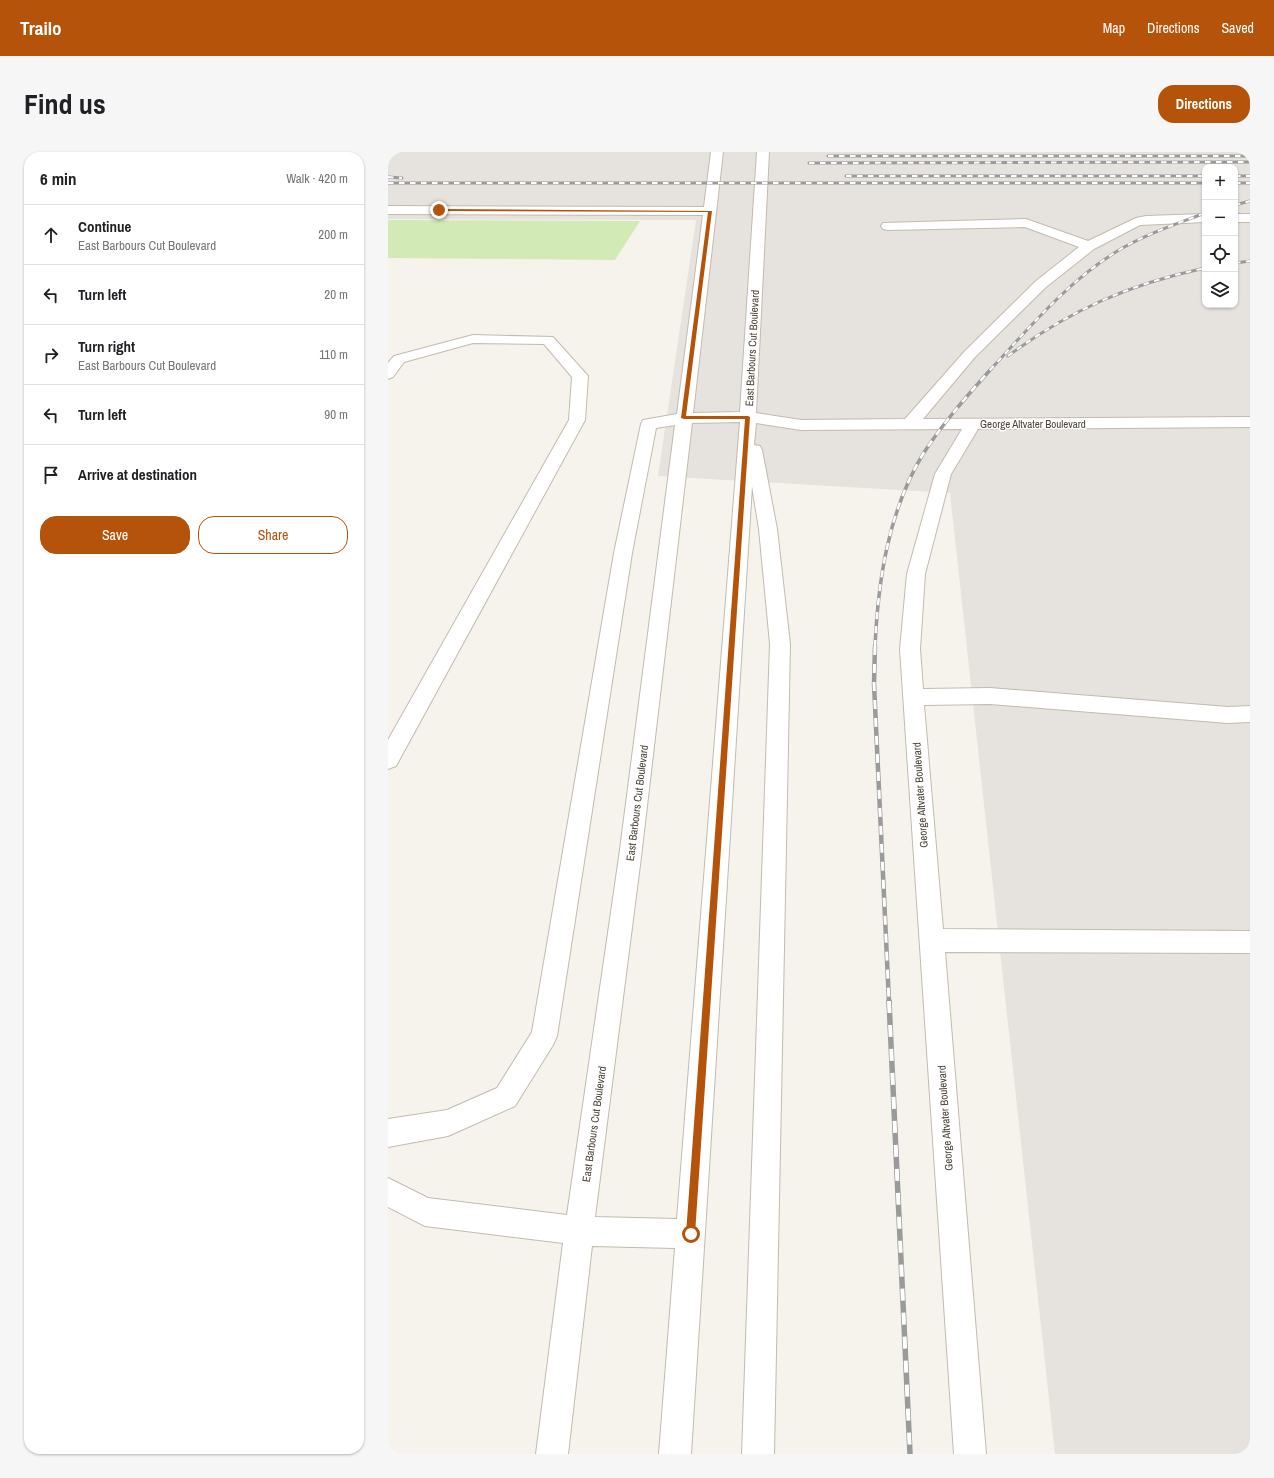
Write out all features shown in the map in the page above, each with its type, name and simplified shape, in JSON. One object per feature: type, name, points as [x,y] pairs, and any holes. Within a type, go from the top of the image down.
[{"type":"street","name":"East Barbours Cut Boulevard","points":[[552,1454],[579,1232],[630,857],[717,152]]},
{"type":"street","name":"East Barbours Cut Boulevard","points":[[676,1454],[748,417],[763,152]]},
{"type":"street","points":[[388,210],[710,211]]},
{"type":"street","points":[[909,425],[970,354],[986,338],[1041,284],[1089,246],[1136,222],[1146,220],[1202,218]]},
{"type":"street","points":[[1238,218],[1250,218]]},
{"type":"street","points":[[888,226],[1026,223],[1089,246]]},
{"type":"street","points":[[388,374],[399,359],[473,339],[548,340],[580,376],[577,420],[388,760]]},
{"type":"street","points":[[748,417],[768,530],[780,644],[758,1454]]},
{"type":"street","points":[[388,1133],[448,1123],[506,1097],[544,1036],[623,553],[649,424],[684,418],[748,417],[801,425],[973,424]]},
{"type":"street","name":"George Altvater Boulevard","points":[[970,1454],[910,649],[916,574],[943,474],[973,424],[1250,422]]},
{"type":"street","points":[[913,697],[990,696],[1228,715],[1250,714]]},
{"type":"street","points":[[931,940],[1250,942]]},
{"type":"street","points":[[388,1192],[425,1212],[579,1232],[691,1234]]},
{"type":"shaded area","points":[[388,152],[1250,152],[1250,1454],[1055,1454],[950,493],[658,476],[696,220],[388,219]]},
{"type":"green space","points":[[388,220],[640,221],[615,260],[388,258]]},
{"type":"railway","points":[[828,156],[1250,156]]},
{"type":"railway","points":[[809,163],[1250,162]]},
{"type":"railway","points":[[846,176],[1202,176]]},
{"type":"railway","points":[[1238,176],[1250,176]]},
{"type":"railway","points":[[388,177],[402,178]]},
{"type":"railway","points":[[388,183],[1202,183]]},
{"type":"railway","points":[[1238,183],[1250,183]]},
{"type":"railway","points":[[1238,204],[1250,201]]},
{"type":"railway","points":[[990,370],[1066,290],[1100,262],[1140,239],[1202,214]]},
{"type":"railway","points":[[1238,263],[1250,261]]},
{"type":"railway","points":[[1008,356],[1054,325],[1102,301],[1151,282],[1202,269]]},
{"type":"railway","points":[[875,647],[876,622],[882,572],[893,523],[901,499],[923,454],[939,431],[991,369]]},
{"type":"railway","points":[[875,646],[874,684],[889,1002]]},
{"type":"railway","points":[[889,1001],[910,1454]]},
{"type":"route","points":[[439,210],[710,211],[684,418],[748,417],[691,1234]]}]
